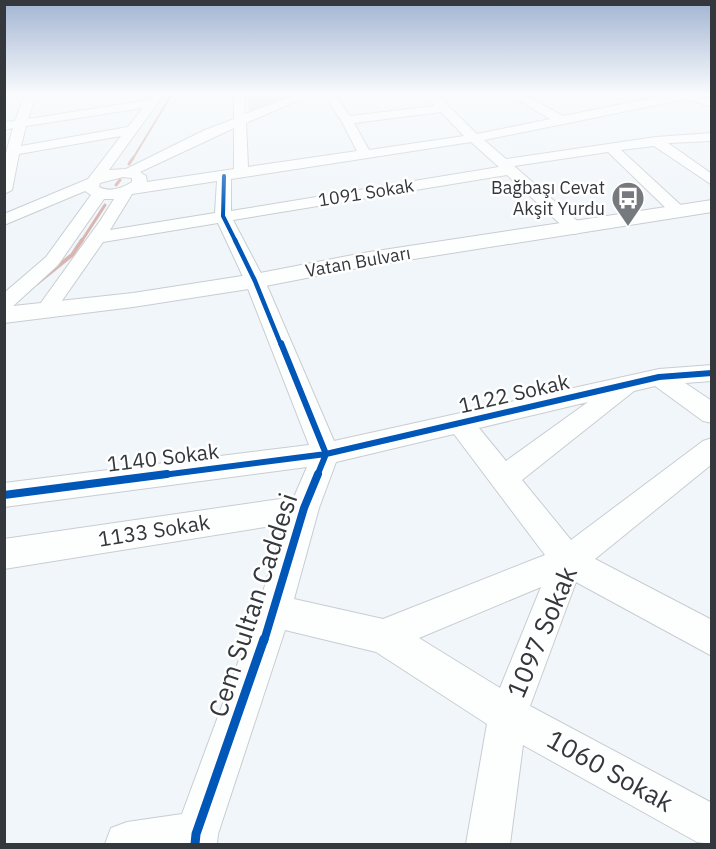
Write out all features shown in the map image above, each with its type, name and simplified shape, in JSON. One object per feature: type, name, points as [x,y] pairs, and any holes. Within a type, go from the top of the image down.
[{"type":"main road","name":"Vatan Bulvarı","points":[[4,315],[255,281],[363,260],[708,209]]},
{"type":"street","points":[[4,190],[17,134]]},
{"type":"street","points":[[10,157],[117,134]]},
{"type":"street","points":[[45,311],[96,238],[102,192],[114,158],[131,134]]},
{"type":"street","points":[[4,210],[57,204],[102,192],[132,180],[152,167],[156,159],[211,134]]},
{"type":"street","points":[[238,134],[232,175],[223,210],[255,281],[326,454]]},
{"type":"street","points":[[354,134],[365,154]]},
{"type":"street","points":[[470,134],[576,229]]},
{"type":"street","points":[[4,304],[15,292],[41,273],[63,250],[113,174],[132,180],[191,180],[497,134]]},
{"type":"street","name":"1091 Sokak","points":[[96,238],[223,210],[615,151],[656,141],[700,136],[710,138]]},
{"type":"street","points":[[656,141],[711,181]]},
{"type":"street","points":[[615,151],[679,212]]},
{"type":"street","points":[[114,158],[132,180]]},
{"type":"street","points":[[4,220],[37,207]]},
{"type":"street","name":"1122 Sokak","points":[[326,454],[659,377],[711,373]]},
{"type":"street","points":[[659,377],[711,414]]},
{"type":"street","points":[[503,479],[631,384]]},
{"type":"street","points":[[460,423],[567,561],[711,639]]},
{"type":"street","name":"1097 Sokak","points":[[488,844],[508,715],[567,561],[711,448]]},
{"type":"street","name":"1140 Sokak","points":[[4,495],[326,454]]},
{"type":"street","name":"Cem Sultan Caddesi","points":[[202,841],[304,508],[326,454]]},
{"type":"street","name":"1133 Sokak","points":[[4,554],[304,508]]},
{"type":"street","points":[[382,636],[567,561]]},
{"type":"street","name":"1060 Sokak","points":[[274,611],[382,636],[508,715],[711,827]]},
{"type":"street","points":[[128,844],[202,841]]},
{"type":"waterway","points":[[132,160],[148,134]]},
{"type":"waterway","points":[[129,164],[133,158]]},
{"type":"waterway","points":[[116,185],[120,180]]},
{"type":"waterway","points":[[81,242],[105,205]]},
{"type":"waterway","points":[[36,284],[72,255],[82,240]]},
{"type":"cycle path","points":[[195,844],[196,834],[274,611],[304,508],[326,454],[255,281],[223,216],[224,176]]},
{"type":"cycle path","points":[[4,495],[326,454],[659,377],[712,373]]},
{"type":"place","name":"Bağbaşı Cevat Akşit Yurdu","points":[[628,227]]}]
